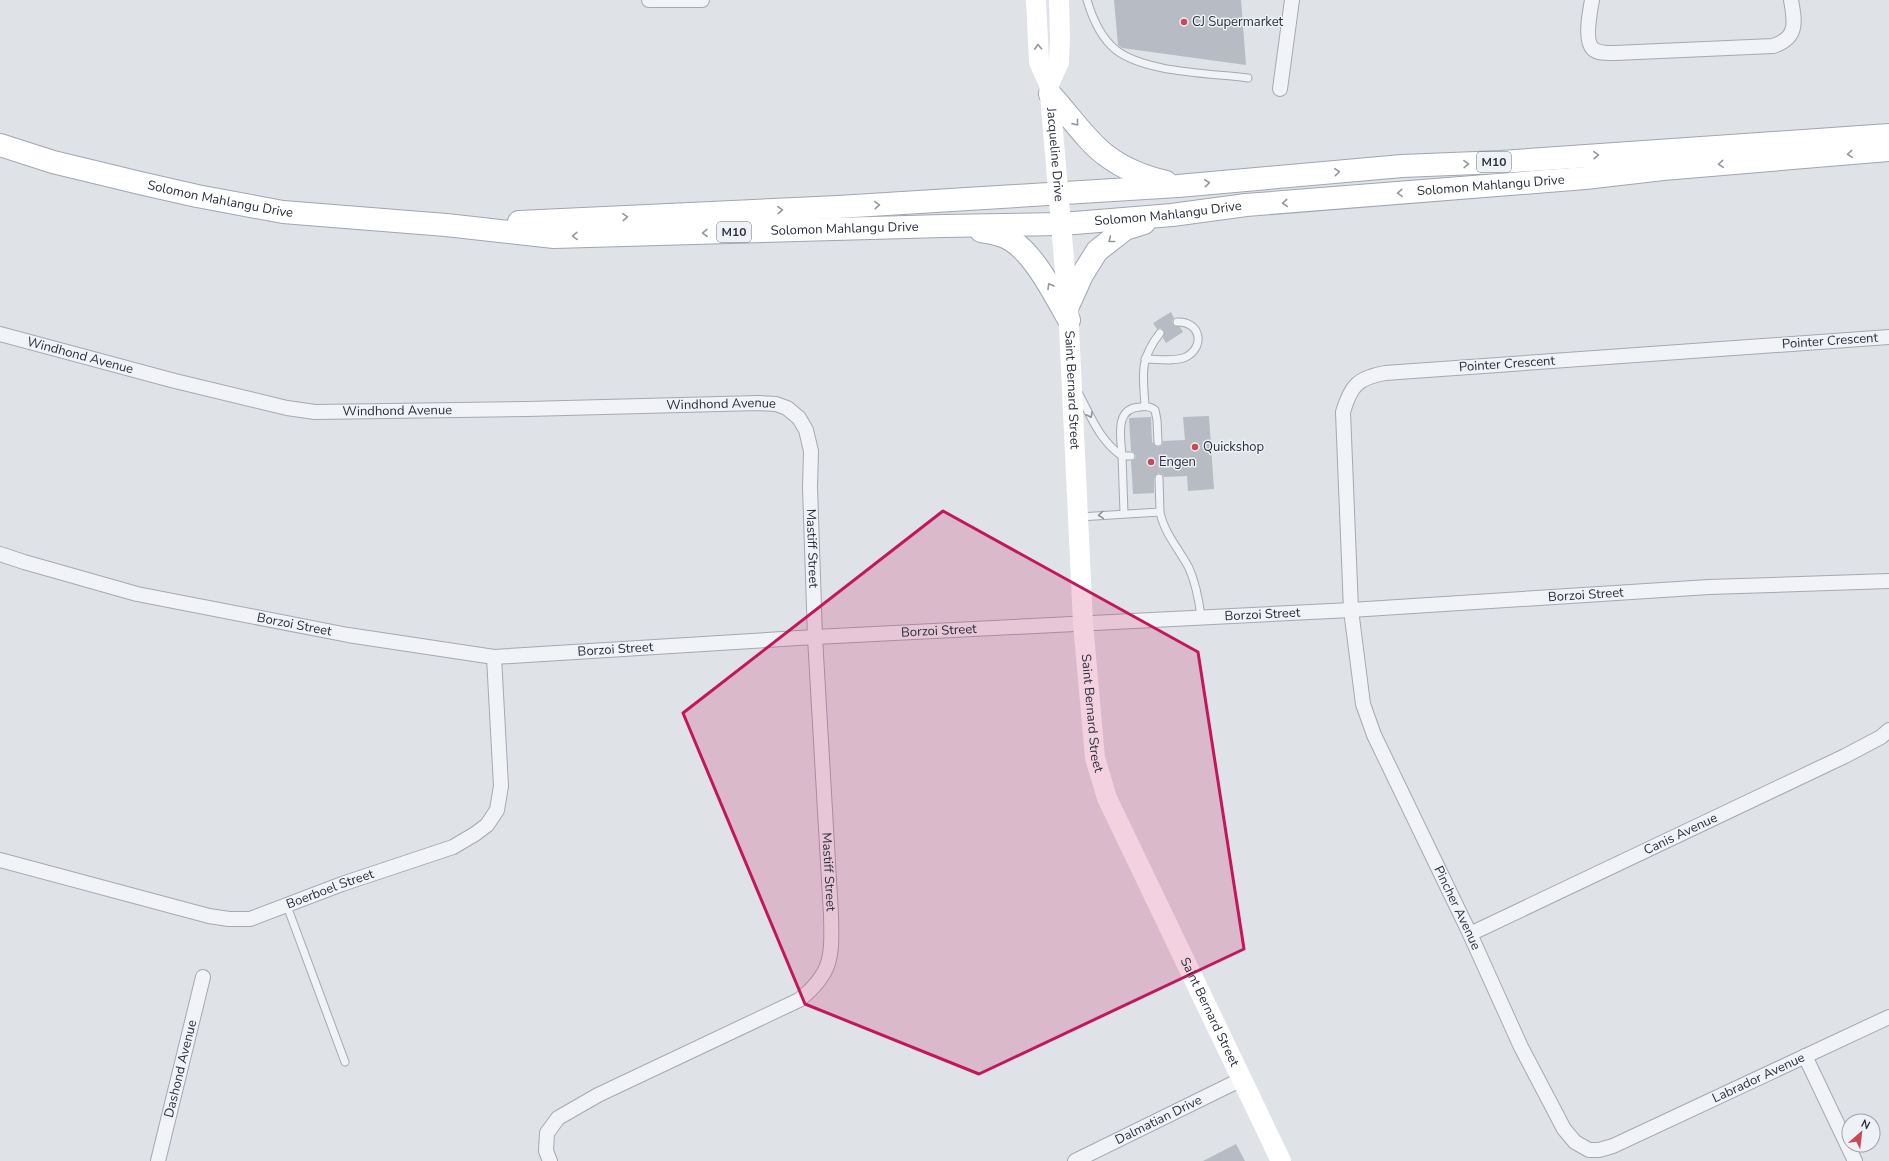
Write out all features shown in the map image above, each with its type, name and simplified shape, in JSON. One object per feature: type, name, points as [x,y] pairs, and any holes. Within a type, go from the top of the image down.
[{"type":"main road","points":[[1050,89],[1089,139],[1108,157],[1144,176],[1178,186]]},
{"type":"main road","name":"Solomon Mahlangu Drive","points":[[446,225],[831,208],[1178,186],[1402,166],[1509,162],[1889,135]]},
{"type":"main road","name":"Solomon Mahlangu Drive","points":[[0,145],[52,162],[197,196],[283,212],[446,225],[554,237],[1062,224],[1172,215],[1246,205],[1523,183],[1663,169],[1889,150]]},
{"type":"main road","points":[[1069,313],[1082,275],[1097,251],[1125,229],[1172,215]]},
{"type":"main road","points":[[943,226],[986,232],[1006,237],[1016,244],[1033,261],[1069,313]]},
{"type":"street","points":[[649,0],[702,0]]},
{"type":"street","name":"Jacqueline Drive","points":[[1050,89],[1059,62],[1060,37],[1058,0]]},
{"type":"street","points":[[1280,89],[1292,0]]},
{"type":"street","points":[[1592,0],[1588,28],[1590,44],[1593,49],[1601,53],[1773,46],[1783,43],[1790,37],[1795,18],[1791,0]]},
{"type":"street","name":"Jacqueline Drive","points":[[1032,2],[1039,62],[1050,89],[1062,224]]},
{"type":"street","name":"Saint Bernard Street","points":[[1062,224],[1069,313],[1083,623],[1095,758],[1107,798],[1281,1161]]},
{"type":"street","name":"Windhond Avenue","points":[[0,334],[175,381],[287,408],[315,412],[519,410],[758,403],[776,404],[787,408],[799,418]]},
{"type":"street","name":"Pointer Crescent","points":[[1351,610],[1343,412],[1347,399],[1355,386],[1363,379],[1374,375],[1404,371],[1889,337]]},
{"type":"street","name":"Mastiff Street","points":[[550,1161],[546,1151],[547,1133],[558,1118],[598,1095],[799,1000],[813,989],[822,978],[830,959],[832,946],[815,637],[810,487],[811,451],[806,430],[799,418]]},
{"type":"street","name":"Borzoi Street","points":[[0,554],[137,594],[348,636],[494,657],[815,637],[1351,610],[1709,587],[1889,580]]},
{"type":"street","name":"Pincher Avenue","points":[[1351,610],[1364,704],[1374,735],[1470,934],[1521,1046],[1564,1129],[1575,1142],[1589,1150],[1599,1150],[1628,1140]]},
{"type":"street","name":"Boerboel Street","points":[[0,860],[174,907],[222,918],[250,919],[342,884],[453,847],[487,825],[497,810],[501,786],[494,657]]},
{"type":"street","name":"Canis Avenue","points":[[1470,934],[1845,756],[1881,737],[1889,730]]},
{"type":"street","name":"Dashond Avenue","points":[[158,1161],[203,977]]},
{"type":"street","name":"Labrador Avenue","points":[[1628,1140],[1889,1017]]},
{"type":"street","points":[[1805,1056],[1856,1161]]},
{"type":"street","name":"Dalmatian Drive","points":[[1075,1161],[1242,1079]]},
{"type":"lane","points":[[1087,0],[1092,16],[1100,30],[1115,49],[1130,59],[1155,67],[1248,78]]},
{"type":"lane","points":[[1145,359],[1184,358],[1195,348],[1198,336],[1195,328],[1189,323],[1177,322]]},
{"type":"lane","points":[[1144,406],[1143,374],[1145,359],[1149,347],[1160,333]]},
{"type":"lane","points":[[1072,380],[1098,432],[1107,444],[1122,456],[1131,456]]},
{"type":"lane","points":[[1124,513],[1121,428],[1124,414],[1132,407],[1152,407],[1156,414],[1158,442]]},
{"type":"lane","points":[[1159,478],[1160,512],[1165,528],[1182,555],[1192,576],[1198,593],[1201,617]]},
{"type":"lane","points":[[1079,517],[1124,513],[1160,512]]},
{"type":"lane","points":[[287,906],[345,1062]]},
{"type":"highlighted area","points":[[943,511],[1198,652],[1244,949],[979,1074],[805,1004],[683,713]]},
{"type":"building","points":[[1114,0],[1241,0],[1246,65],[1122,48],[1118,45]]},
{"type":"building","points":[[1171,312],[1174,318],[1172,321],[1173,324],[1180,327],[1183,332],[1166,343],[1163,338],[1164,331],[1161,328],[1157,329],[1153,323]]},
{"type":"building","points":[[1209,416],[1214,489],[1188,491],[1187,476],[1164,477],[1162,474],[1158,473],[1154,478],[1154,493],[1133,494],[1131,461],[1135,459],[1136,456],[1134,452],[1131,451],[1129,418],[1151,417],[1152,442],[1158,447],[1162,445],[1163,441],[1185,440],[1183,417]]},
{"type":"building","points":[[1236,1144],[1245,1161],[1203,1161]]},
{"type":"place","name":"CJ Supermarket","points":[[1184,22]]},
{"type":"place","name":"Quickshop","points":[[1195,447]]},
{"type":"place","name":"Engen","points":[[1151,462]]}]
